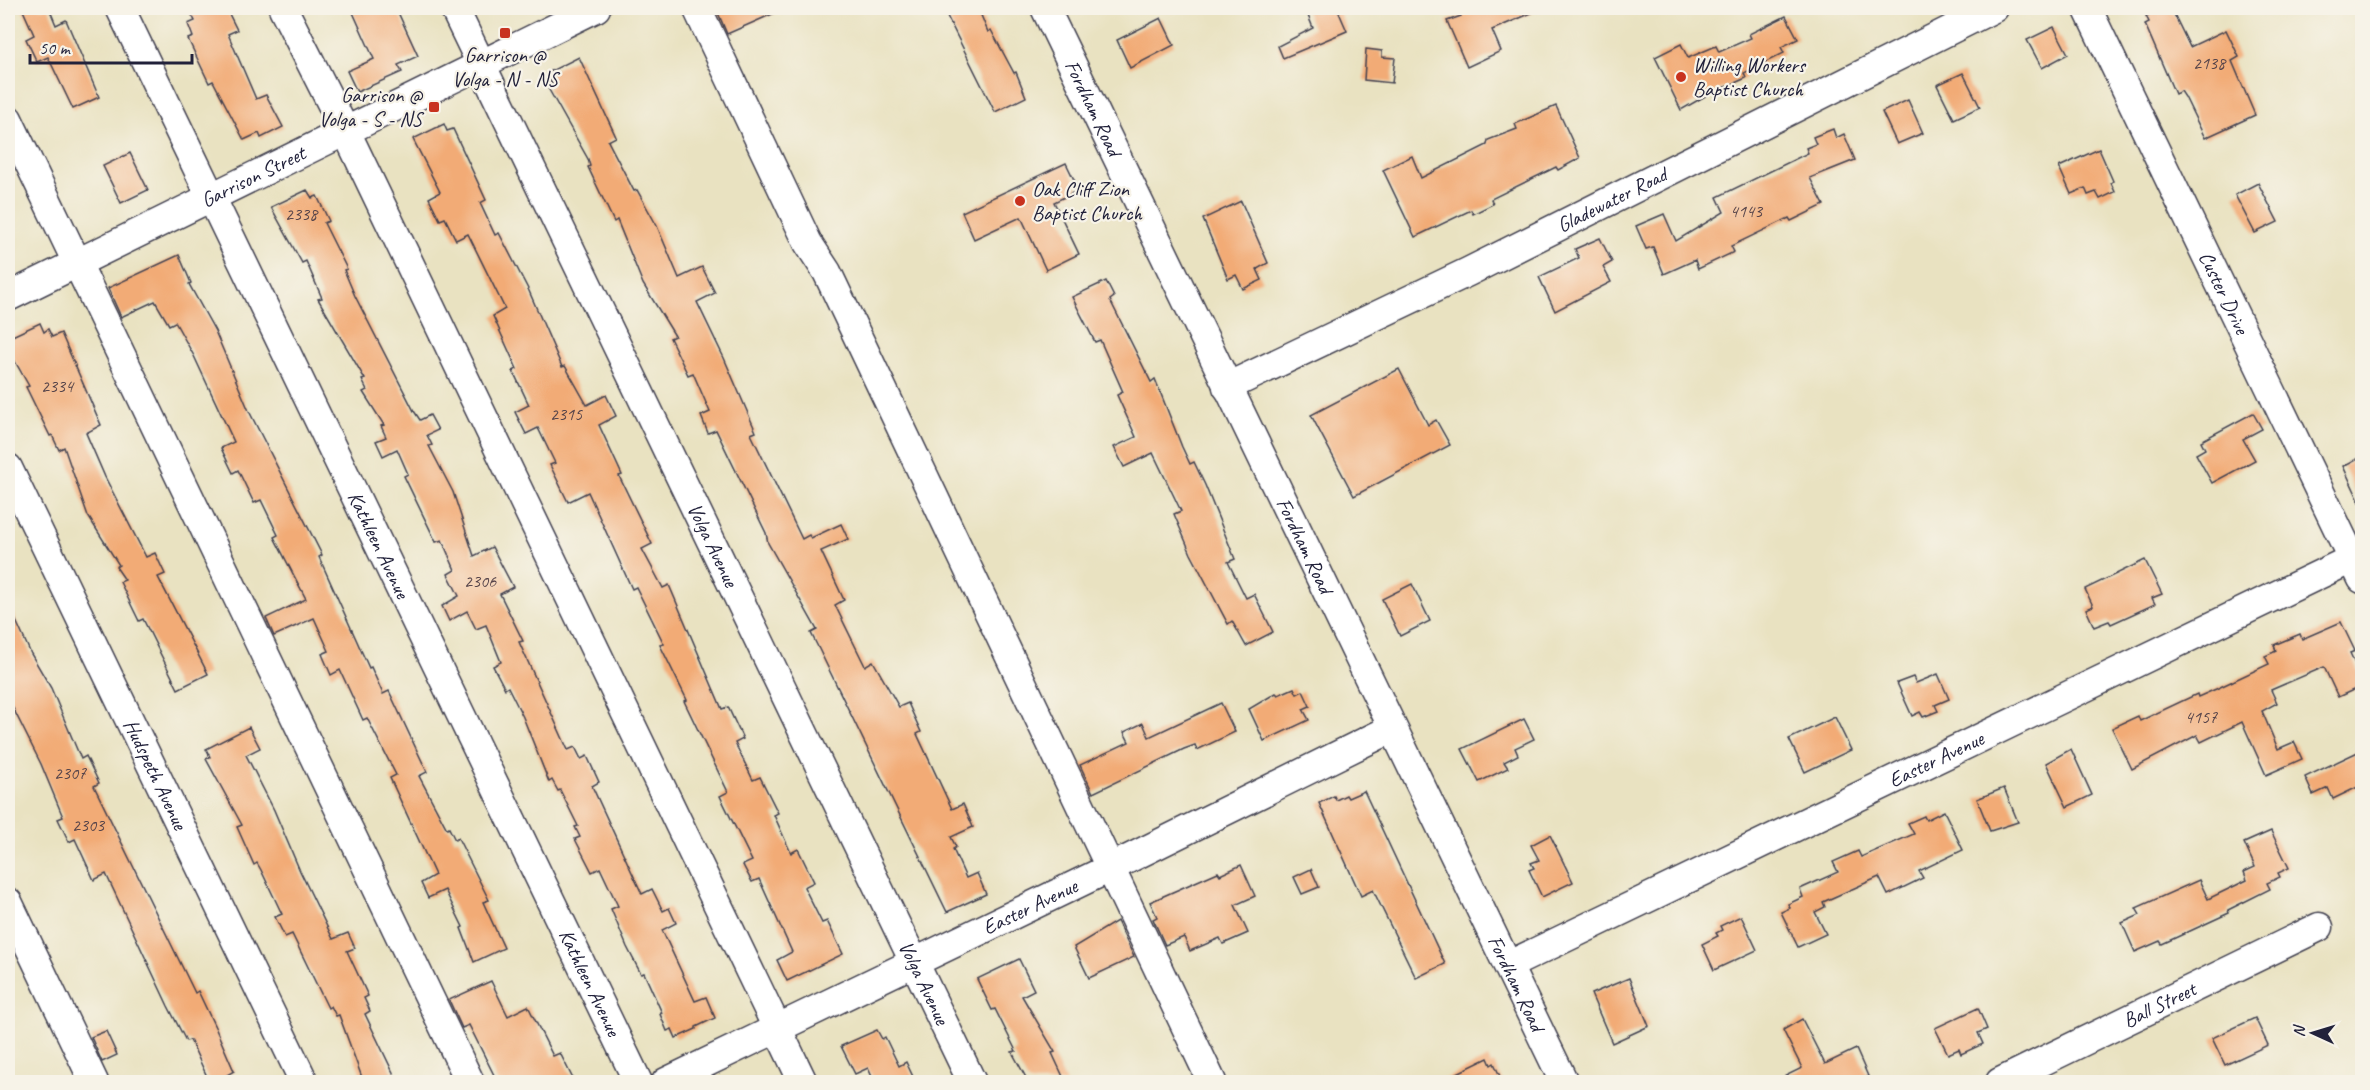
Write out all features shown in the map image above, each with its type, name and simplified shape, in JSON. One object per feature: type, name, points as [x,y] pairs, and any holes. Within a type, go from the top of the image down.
[{"type":"street","name":"Kathleen Avenue","points":[[120,8],[638,1083]]},
{"type":"street","points":[[283,8],[345,130],[803,1083]]},
{"type":"street","name":"Volga Avenue","points":[[454,8],[972,1083]]},
{"type":"street","name":"Garrison Street","points":[[8,297],[596,8]]},
{"type":"street","points":[[697,8],[808,243],[827,272],[1212,1083]]},
{"type":"street","name":"Fordham Road","points":[[1046,8],[1564,1083]]},
{"type":"street","name":"Gladewater Road","points":[[1227,387],[1468,272],[1994,8]]},
{"type":"street","name":"Custer Drive","points":[[2087,8],[2359,564]]},
{"type":"street","points":[[8,119],[470,1083]]},
{"type":"street","name":"Hudspeth Avenue","points":[[8,468],[303,1083]]},
{"type":"street","name":"Easter Avenue","points":[[1509,965],[2359,564]]},
{"type":"street","name":"Easter Avenue","points":[[666,1083],[1392,729]]},
{"type":"street","points":[[8,902],[94,1083]]},
{"type":"street","name":"Ball Street","points":[[2000,1083],[2319,927]]},
{"type":"building","points":[[22,8],[49,8],[56,25],[66,20],[99,97],[73,109],[48,57],[37,62],[26,39],[34,35]]},
{"type":"building","points":[[188,8],[226,8],[237,30],[228,34],[256,99],[266,95],[283,127],[261,138],[259,133],[244,140],[213,81],[209,83],[188,39],[193,37],[188,24],[195,21]]},
{"type":"building","points":[[351,8],[396,8],[418,56],[398,65],[402,72],[357,92],[347,71],[374,59]]},
{"type":"building","points":[[716,8],[786,8],[727,34]]},
{"type":"building","points":[[943,8],[978,8],[988,32],[991,30],[1014,73],[1016,72],[1026,97],[995,112]]},
{"type":"building","points":[[1305,8],[1337,8],[1347,31],[1283,58],[1278,46],[1313,28]]},
{"type":"building","points":[[1458,8],[1543,8],[1492,30],[1501,51],[1467,67],[1447,21],[1461,16]]},
{"type":"building","points":[[2164,8],[2171,8],[2190,47],[2226,30],[2239,57],[2232,61],[2255,115],[2205,138],[2181,91],[2175,94],[2145,24],[2149,22],[2146,16]]},
{"type":"building","points":[[1786,16],[1798,39],[1781,47],[1784,53],[1744,73],[1746,78],[1707,95],[1681,110],[1655,57],[1681,44],[1688,58],[1716,46],[1719,52],[1751,38],[1749,34]]},
{"type":"building","points":[[1161,18],[1174,45],[1130,68],[1117,40]]},
{"type":"building","points":[[2054,27],[2068,54],[2042,68],[2027,40]]},
{"type":"building","points":[[1366,49],[1382,51],[1382,57],[1395,58],[1392,83],[1364,80]]},
{"type":"building","points":[[579,57],[616,137],[608,141],[634,191],[637,190],[657,226],[679,278],[702,267],[715,293],[697,302],[756,432],[751,434],[802,539],[809,535],[811,538],[841,524],[848,539],[821,551],[844,600],[835,605],[865,666],[873,661],[899,707],[908,703],[921,732],[917,734],[952,809],[963,804],[973,827],[951,837],[956,847],[953,849],[966,878],[977,873],[986,894],[947,912],[811,633],[817,630],[768,543],[766,533],[716,430],[708,433],[701,416],[710,412],[693,373],[688,375],[670,338],[675,336],[643,284],[617,220],[614,222],[588,167],[590,166],[588,159],[548,88],[553,86],[547,73]]},
{"type":"building","points":[[1963,73],[1980,107],[1954,119],[1937,85]]},
{"type":"building","points":[[1908,100],[1923,133],[1897,144],[1882,112]]},
{"type":"building","points":[[1556,106],[1580,158],[1558,170],[1556,167],[1491,199],[1493,204],[1473,214],[1471,210],[1415,237],[1383,170],[1412,156],[1421,178],[1487,145],[1488,140],[1517,129],[1515,124]]},
{"type":"building","points":[[444,124],[447,131],[453,129],[486,200],[480,203],[495,235],[499,233],[529,291],[562,367],[565,366],[587,405],[606,395],[616,416],[599,425],[622,475],[619,476],[652,544],[642,549],[663,588],[669,585],[722,709],[728,707],[743,739],[735,743],[753,780],[760,777],[778,813],[774,815],[791,853],[798,849],[814,882],[804,887],[822,923],[827,921],[843,954],[787,981],[777,960],[792,952],[759,879],[752,882],[743,865],[752,861],[720,796],[728,792],[684,701],[687,700],[660,645],[664,644],[636,587],[632,589],[588,492],[568,502],[550,465],[555,463],[538,428],[526,434],[515,412],[529,405],[513,371],[517,369],[493,316],[505,309],[468,234],[456,240],[445,218],[440,220],[429,198],[440,192],[413,139]]},
{"type":"building","points":[[1833,129],[1836,138],[1844,134],[1855,160],[1810,178],[1824,205],[1791,221],[1789,218],[1731,246],[1734,252],[1698,269],[1695,260],[1664,274],[1653,247],[1646,249],[1636,226],[1664,214],[1676,241],[1724,212],[1717,197],[1808,153],[1806,148],[1816,144],[1813,137]]},
{"type":"building","points":[[2099,149],[2113,181],[2111,183],[2115,192],[2100,199],[2096,192],[2088,195],[2085,188],[2071,194],[2059,167]]},
{"type":"building","points":[[130,153],[148,190],[121,203],[103,166]]},
{"type":"building","name":"Oak Cliff Zion Baptist Church","points":[[1066,163],[1079,190],[1054,202],[1079,254],[1046,270],[1021,217],[974,239],[962,212]]},
{"type":"building","points":[[2258,183],[2278,222],[2255,233],[2235,195]]},
{"type":"building","points":[[307,190],[312,198],[317,196],[329,221],[324,223],[347,269],[344,270],[355,296],[414,411],[420,420],[430,415],[438,430],[427,435],[432,445],[429,446],[453,492],[474,556],[492,547],[513,587],[500,594],[523,641],[519,642],[568,750],[575,747],[581,759],[587,756],[599,782],[592,786],[642,894],[652,889],[663,911],[669,908],[676,923],[662,930],[695,1001],[706,997],[715,1018],[676,1038],[672,1029],[667,1031],[660,1014],[662,1013],[644,973],[641,974],[627,947],[611,909],[618,906],[600,868],[592,872],[575,839],[580,837],[575,827],[578,826],[560,790],[558,791],[552,780],[549,782],[523,717],[508,687],[505,689],[493,666],[501,662],[486,625],[476,629],[467,611],[449,621],[442,606],[459,596],[448,574],[455,570],[442,540],[436,542],[404,476],[408,474],[397,449],[383,456],[376,441],[386,437],[381,426],[384,425],[363,392],[367,390],[362,380],[365,379],[318,299],[322,298],[306,261],[302,263],[271,207]]},
{"type":"building","points":[[1241,201],[1268,263],[1257,269],[1262,280],[1243,289],[1236,275],[1228,279],[1203,219]]},
{"type":"building","points":[[1600,238],[1612,262],[1603,267],[1611,282],[1555,311],[1539,277],[1579,258],[1575,249]]},
{"type":"building","points":[[179,255],[191,283],[189,284],[215,331],[249,411],[322,555],[319,557],[369,668],[371,667],[383,694],[389,691],[427,772],[419,776],[447,829],[449,828],[455,840],[458,838],[489,900],[483,902],[504,948],[474,962],[461,928],[463,927],[445,890],[428,898],[421,883],[435,875],[390,778],[396,775],[367,718],[363,720],[340,670],[331,675],[322,654],[329,651],[314,618],[274,636],[266,618],[306,599],[274,537],[278,535],[261,500],[254,503],[238,470],[233,473],[221,448],[234,442],[194,356],[175,322],[169,325],[155,301],[121,317],[108,288]]},
{"type":"building","points":[[1106,281],[1114,297],[1110,300],[1151,382],[1155,379],[1190,464],[1194,462],[1205,485],[1235,559],[1228,562],[1246,598],[1254,594],[1273,632],[1246,646],[1232,621],[1228,624],[1191,554],[1174,514],[1181,511],[1153,453],[1124,467],[1114,447],[1136,437],[1117,395],[1123,392],[1100,340],[1095,342],[1072,297]]},
{"type":"building","points":[[40,323],[44,332],[48,329],[52,337],[61,333],[101,425],[86,433],[105,477],[146,557],[155,553],[165,574],[158,577],[208,674],[178,689],[143,619],[139,621],[120,582],[125,580],[116,567],[119,565],[88,516],[64,447],[59,450],[52,435],[50,436],[26,387],[29,386],[8,349],[8,338]]},
{"type":"building","points":[[1399,369],[1428,425],[1436,420],[1450,445],[1354,496],[1311,415]]},
{"type":"building","points":[[2253,413],[2262,429],[2243,439],[2255,460],[2212,483],[2196,454],[2205,449],[2201,441]]},
{"type":"building","points":[[2362,456],[2362,507],[2343,466]]},
{"type":"building","points":[[2145,560],[2162,594],[2152,598],[2155,604],[2111,624],[2109,621],[2094,627],[2086,609],[2093,606],[2085,589]]},
{"type":"building","points":[[1412,584],[1430,621],[1400,636],[1382,599]]},
{"type":"building","points":[[8,603],[31,654],[51,688],[81,759],[86,756],[99,783],[94,786],[195,993],[198,991],[215,1027],[234,1071],[227,1075],[230,1083],[210,1083],[190,1040],[186,1041],[168,1006],[106,874],[94,880],[75,839],[69,842],[58,819],[63,817],[41,764],[8,698]]},
{"type":"building","points":[[2341,622],[2355,651],[2350,653],[2362,679],[2362,686],[2338,697],[2324,667],[2271,690],[2277,703],[2262,711],[2278,749],[2294,742],[2302,759],[2266,775],[2242,722],[2201,742],[2197,735],[2132,769],[2112,728],[2138,716],[2140,721],[2197,694],[2198,697],[2216,689],[2269,664],[2265,656],[2276,651],[2274,645],[2300,634],[2302,639]]},
{"type":"building","points":[[1938,674],[1949,699],[1935,705],[1938,711],[1923,717],[1920,712],[1912,716],[1897,683],[1913,677],[1916,683]]},
{"type":"building","points":[[1294,688],[1297,694],[1303,691],[1310,706],[1303,709],[1309,720],[1264,741],[1249,709],[1276,693],[1278,695]]},
{"type":"building","points":[[1221,703],[1235,732],[1197,750],[1195,745],[1184,749],[1093,793],[1080,765],[1129,742],[1124,732],[1143,723],[1149,737]]},
{"type":"building","points":[[1835,717],[1851,750],[1805,772],[1789,739]]},
{"type":"building","points":[[1524,719],[1534,739],[1515,748],[1518,755],[1504,762],[1508,768],[1479,782],[1462,749]]},
{"type":"building","points":[[249,727],[260,748],[246,755],[274,810],[333,939],[348,933],[355,948],[347,951],[368,996],[364,998],[370,1011],[365,1014],[398,1083],[364,1083],[339,1015],[336,1016],[331,1006],[328,1008],[292,934],[285,937],[275,917],[282,914],[257,863],[254,865],[237,827],[242,825],[206,759],[210,757],[206,749]]},
{"type":"building","points":[[2071,749],[2092,795],[2067,807],[2046,763]]},
{"type":"building","points":[[2362,750],[2362,785],[2333,799],[2328,788],[2313,795],[2305,777]]},
{"type":"building","points":[[2004,788],[2018,822],[1990,831],[1977,799]]},
{"type":"building","points":[[1364,791],[1445,964],[1416,978],[1373,890],[1361,896],[1319,803],[1334,796],[1336,800],[1346,795],[1348,798]]},
{"type":"building","points":[[1944,811],[1963,850],[1919,871],[1923,878],[1888,895],[1879,877],[1823,902],[1825,907],[1815,912],[1826,934],[1798,947],[1781,912],[1790,908],[1788,904],[1803,897],[1800,889],[1838,872],[1833,862],[1858,851],[1861,857],[1914,834],[1908,823],[1924,816],[1926,820]]},
{"type":"building","points":[[2271,831],[2289,868],[2278,873],[2280,877],[2267,883],[2270,889],[2228,910],[2229,913],[2162,944],[2160,941],[2135,952],[2122,923],[2140,915],[2136,908],[2199,880],[2208,899],[2247,880],[2244,872],[2255,867],[2244,843]]},
{"type":"building","points":[[1550,835],[1573,882],[1542,897],[1529,870],[1534,868],[1531,863],[1539,860],[1531,845]]},
{"type":"building","points":[[1241,865],[1255,896],[1235,905],[1248,933],[1223,944],[1220,938],[1190,951],[1184,937],[1165,945],[1153,919],[1157,917],[1150,902],[1218,872],[1220,875]]},
{"type":"building","points":[[1311,869],[1319,887],[1302,894],[1294,877]]},
{"type":"building","points":[[1741,916],[1757,950],[1714,970],[1702,944],[1718,936],[1716,933],[1722,930],[1720,926]]},
{"type":"building","points":[[1117,921],[1134,957],[1089,978],[1074,947]]},
{"type":"building","points":[[1019,959],[1034,990],[1022,996],[1055,1052],[1052,1053],[1066,1083],[1029,1083],[1012,1052],[1016,1051],[995,1009],[992,1010],[977,979]]},
{"type":"building","points":[[1629,978],[1649,1026],[1612,1043],[1591,994]]},
{"type":"building","points":[[491,981],[508,1016],[528,1006],[553,1056],[560,1053],[575,1083],[498,1083],[469,1025],[462,1028],[449,1000]]},
{"type":"building","points":[[1978,1008],[1987,1029],[1978,1033],[1983,1044],[1961,1054],[1959,1049],[1948,1054],[1935,1028]]},
{"type":"building","points":[[2255,1018],[2268,1045],[2225,1065],[2212,1038]]},
{"type":"building","points":[[1802,1019],[1825,1064],[1856,1049],[1871,1083],[1771,1083],[1802,1068],[1783,1030]]},
{"type":"building","points":[[877,1030],[882,1039],[885,1037],[899,1066],[906,1062],[916,1083],[866,1083],[873,1079],[868,1068],[855,1074],[841,1046]]},
{"type":"building","points":[[106,1031],[117,1055],[102,1062],[91,1037]]},
{"type":"building","points":[[1488,1058],[1491,1065],[1494,1063],[1503,1083],[1437,1083]]},
{"type":"place","name":"Garrison @ Volga - N - NS","points":[[505,33]]},
{"type":"place","name":"Willing Workers Baptist Church","points":[[1681,77]]},
{"type":"place","name":"Garrison @ Volga - S - NS","points":[[434,107]]},
{"type":"place","name":"Oak Cliff Zion Baptist Church","points":[[1020,201]]}]
